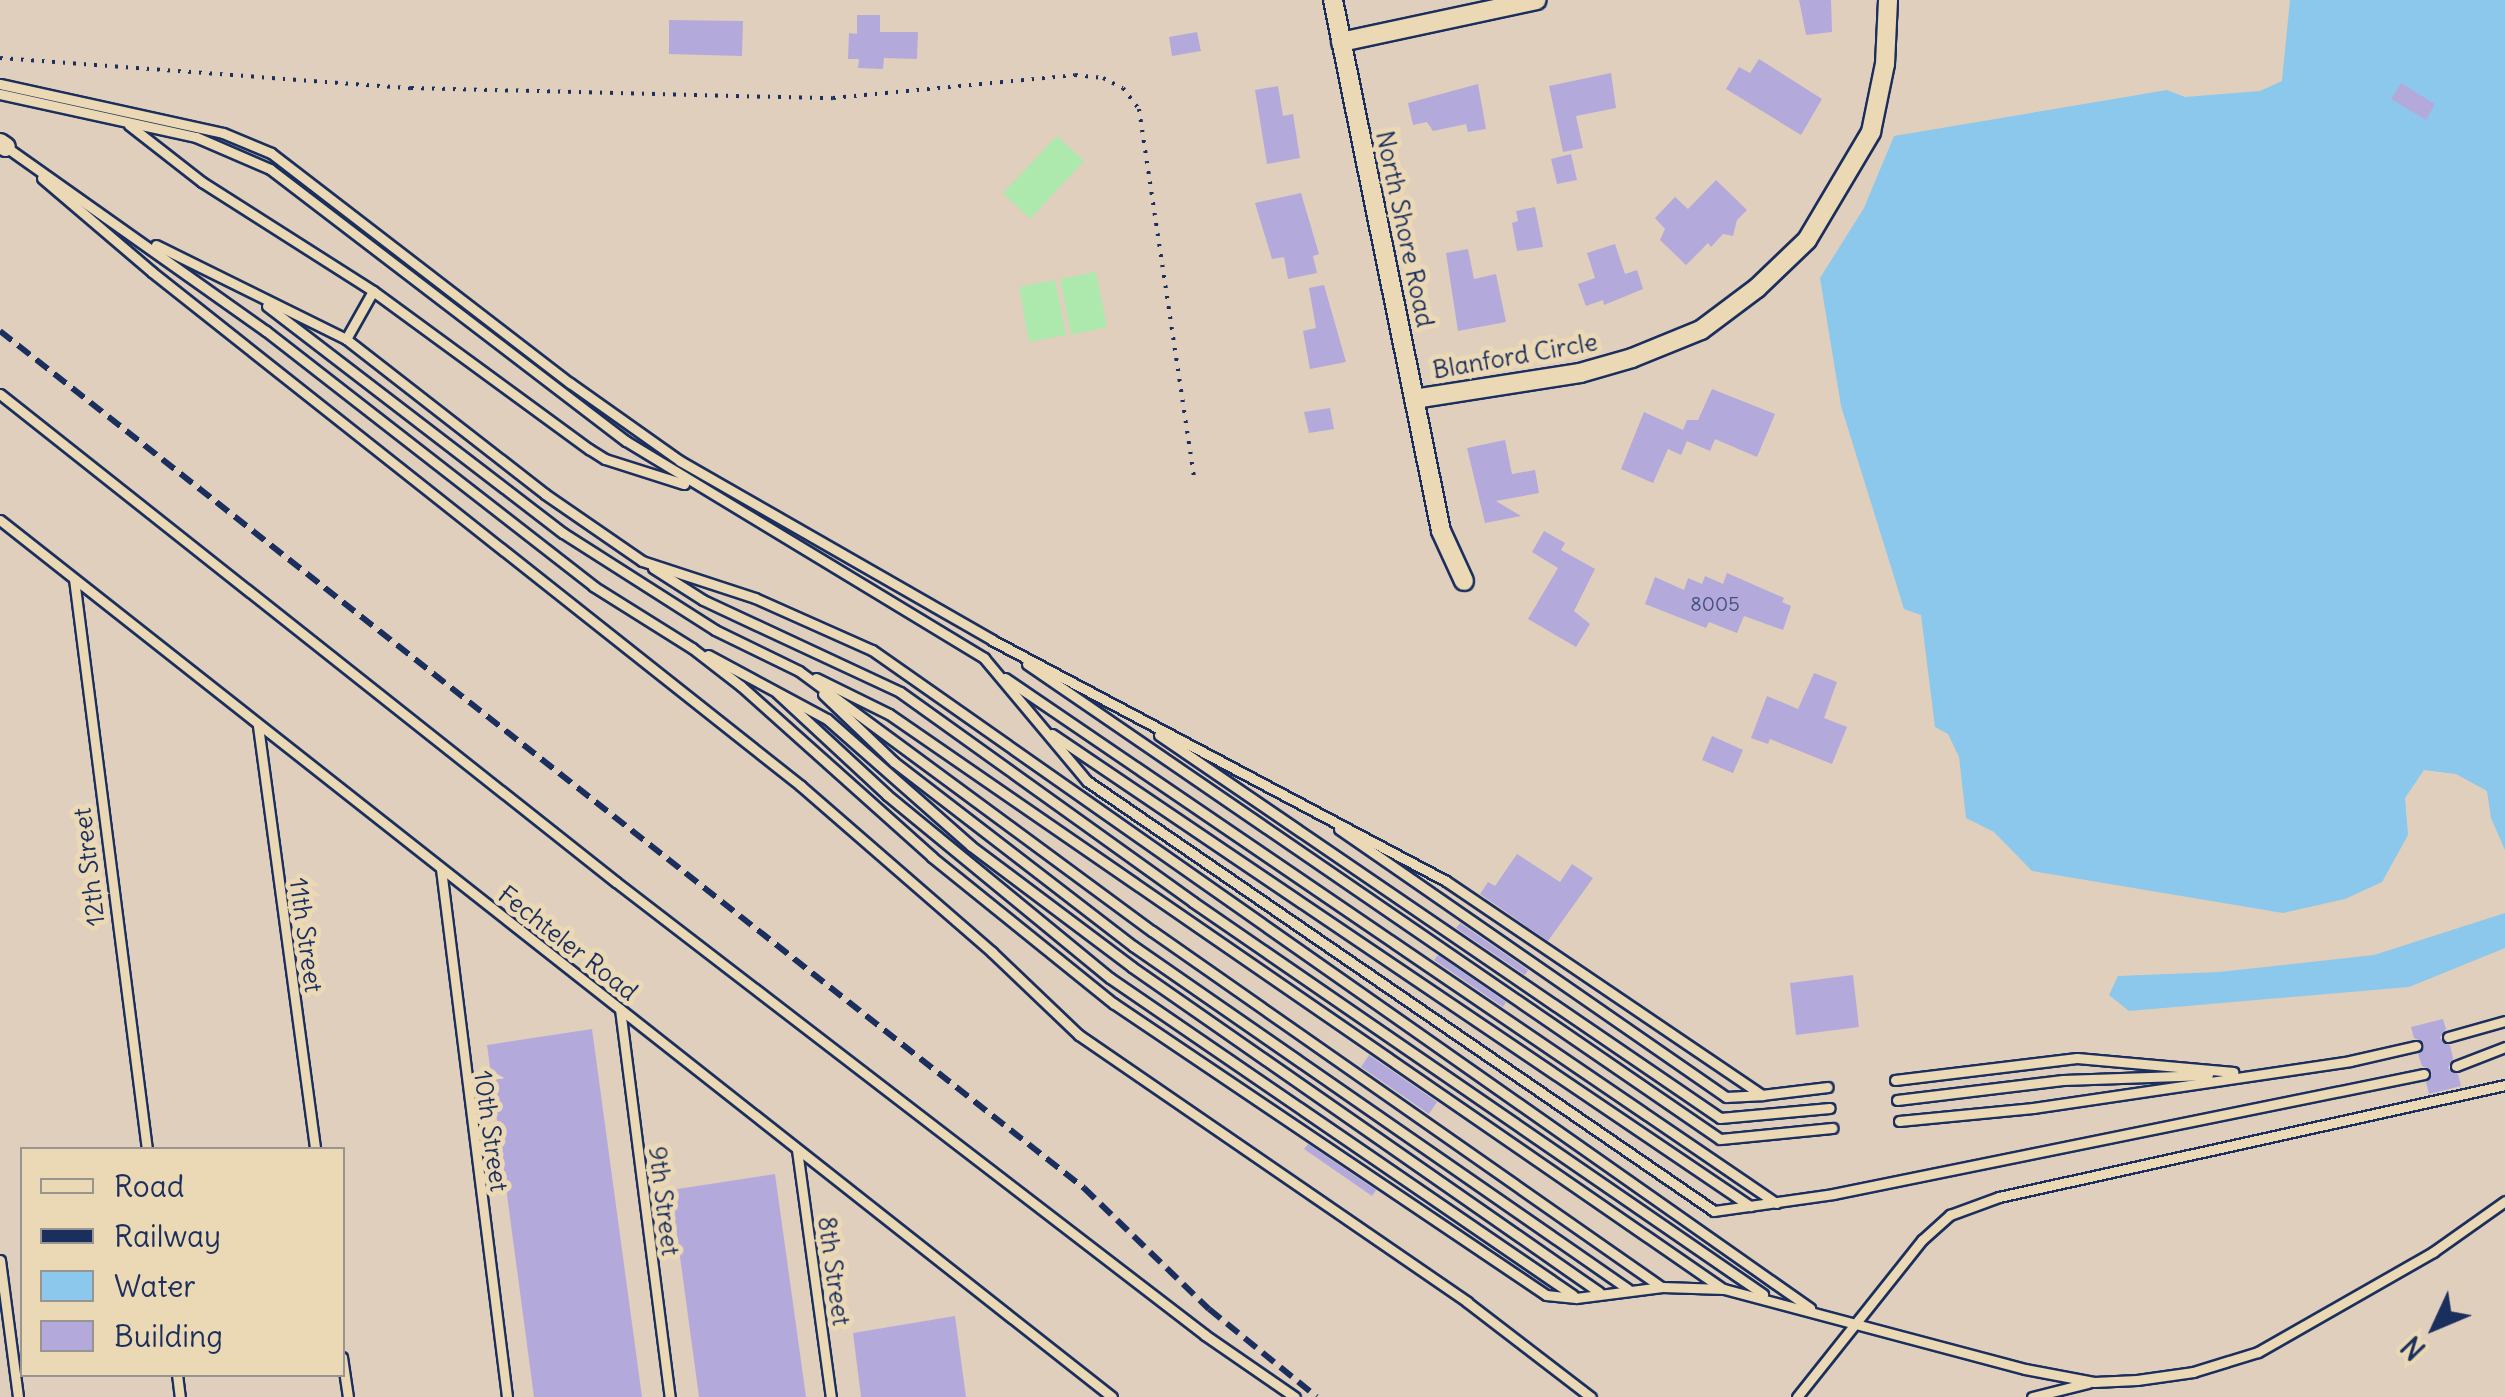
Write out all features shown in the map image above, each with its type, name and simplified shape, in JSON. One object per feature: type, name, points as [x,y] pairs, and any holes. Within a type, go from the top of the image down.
[{"type":"street","name":"North Shore Road","points":[[1333,0],[1441,531],[1464,581]]},
{"type":"street","points":[[1341,42],[1537,0]]},
{"type":"street","name":"Blanford Circle","points":[[1414,399],[1580,373],[1632,358],[1700,330],[1757,288],[1807,240],[1871,132],[1885,64],[1888,0]]},
{"type":"lane","points":[[0,84],[223,133],[271,153],[648,439],[992,640],[1446,880],[1762,1095]]},
{"type":"lane","points":[[0,94],[196,137],[270,168],[588,414],[696,487],[984,658],[1087,781],[1714,1212],[2424,1074]]},
{"type":"lane","points":[[126,123],[202,182],[372,291],[588,449],[625,466],[696,487]]},
{"type":"lane","points":[[3,145],[266,331],[593,586],[692,648],[741,686],[932,857],[1113,1003],[1522,1284],[1546,1296],[1576,1298],[1628,1289],[1724,1289],[1940,1350],[2094,1382]]},
{"type":"lane","points":[[3,145],[152,272],[802,786],[992,952],[1079,1035],[1467,1302],[1591,1397]]},
{"type":"lane","points":[[128,231],[346,339],[545,494],[702,600],[900,692],[1193,902],[1770,1299]]},
{"type":"lane","points":[[346,339],[372,291]]},
{"type":"lane","points":[[247,292],[563,533],[716,630],[889,714],[1724,1289]]},
{"type":"lane","points":[[0,394],[616,882],[1205,1334],[1295,1397]]},
{"type":"lane","name":"Fechteler Road","points":[[0,520],[1112,1397]]},
{"type":"lane","points":[[642,561],[755,598],[872,650],[1816,1312]]},
{"type":"lane","name":"12th Street","points":[[74,578],[146,1147]]},
{"type":"lane","points":[[992,640],[1720,1139],[1832,1128]]},
{"type":"lane","points":[[692,648],[764,681],[827,719],[971,846],[1132,967],[1599,1292]]},
{"type":"lane","points":[[800,671],[1152,931],[1662,1287]]},
{"type":"lane","points":[[800,671],[894,762],[1133,946],[1628,1289]]},
{"type":"lane","points":[[996,672],[1776,1202]]},
{"type":"lane","points":[[764,681],[887,796],[1110,978],[1576,1298]]},
{"type":"lane","points":[[1120,708],[1720,1118],[1830,1108]]},
{"type":"lane","name":"11th Street","points":[[258,725],[315,1147]]},
{"type":"lane","points":[[1040,726],[1750,1206]]},
{"type":"lane","points":[[1304,805],[1726,1097],[1828,1088]]},
{"type":"lane","name":"10th Street","points":[[441,869],[507,1397]]},
{"type":"lane","name":"9th Street","points":[[620,1010],[670,1397]]},
{"type":"lane","points":[[2448,1038],[2505,1021]]},
{"type":"lane","points":[[1899,1121],[2032,1108],[2350,1060],[2416,1046]]},
{"type":"lane","points":[[2456,1066],[2505,1047]]},
{"type":"lane","points":[[1895,1080],[2077,1058],[2250,1074]]},
{"type":"lane","points":[[1897,1100],[2064,1080],[2250,1074]]},
{"type":"lane","points":[[1797,1397],[1922,1240],[1950,1215],[1971,1206],[2505,1085]]},
{"type":"lane","name":"8th Street","points":[[797,1150],[831,1397]]},
{"type":"lane","points":[[2032,1397],[2094,1382],[2193,1372],[2258,1352],[2432,1252],[2505,1201]]},
{"type":"lane","points":[[0,1260],[18,1397]]},
{"type":"path","points":[[0,58],[411,88],[814,98],[1076,75],[1103,78],[1123,88],[1140,109],[1194,482]]},
{"type":"green space","points":[[1057,136],[1084,161],[1030,219],[1003,193]]},
{"type":"green space","points":[[1096,272],[1107,327],[1071,335],[1060,279]]},
{"type":"green space","points":[[1055,280],[1066,335],[1029,342],[1019,287]]},
{"type":"water","points":[[2290,0],[2505,0],[2505,850],[2491,818],[2487,791],[2456,774],[2424,770],[2405,798],[2408,835],[2382,882],[2345,899],[2283,913],[2032,871],[1994,832],[1966,818],[1959,757],[1948,734],[1935,727],[1921,615],[1904,609],[1841,406],[1820,278],[1864,208],[1894,136],[2167,90],[2185,97],[2260,91],[2282,81]]},
{"type":"water","points":[[2505,913],[2505,948],[2409,987],[2129,1011],[2109,995],[2118,976],[2219,972],[2374,955]]},
{"type":"building","points":[[1799,0],[1831,0],[1832,32],[1806,35]]},
{"type":"building","points":[[857,15],[880,15],[880,32],[918,32],[917,59],[884,58],[883,69],[858,68],[859,59],[848,59],[849,33],[857,34]]},
{"type":"building","points":[[669,20],[743,21],[742,56],[669,54]]},
{"type":"building","points":[[1197,32],[1201,51],[1172,56],[1169,37]]},
{"type":"building","points":[[1759,59],[1822,99],[1801,135],[1726,89],[1739,67],[1750,73]]},
{"type":"building","points":[[1611,73],[1616,108],[1576,116],[1583,148],[1563,152],[1549,86]]},
{"type":"building","points":[[2401,83],[2435,104],[2426,120],[2391,99]]},
{"type":"building","points":[[1478,84],[1486,129],[1468,132],[1466,124],[1433,131],[1427,122],[1413,125],[1408,103]]},
{"type":"building","points":[[1278,86],[1283,116],[1293,114],[1300,158],[1267,164],[1255,90]]},
{"type":"building","points":[[1571,154],[1577,180],[1557,184],[1551,159]]},
{"type":"building","points":[[1716,180],[1747,210],[1737,220],[1733,236],[1723,234],[1711,247],[1708,243],[1686,265],[1660,240],[1665,229],[1655,218],[1675,197],[1688,209]]},
{"type":"building","points":[[1301,193],[1319,254],[1313,256],[1317,273],[1288,279],[1284,257],[1272,259],[1255,203]]},
{"type":"building","points":[[1535,207],[1543,247],[1517,251],[1512,223],[1518,221],[1516,211]]},
{"type":"building","points":[[1615,244],[1625,274],[1637,270],[1643,289],[1604,305],[1603,300],[1586,306],[1578,284],[1595,278],[1587,253]]},
{"type":"building","points":[[1468,249],[1474,279],[1496,274],[1506,322],[1458,331],[1446,253]]},
{"type":"building","points":[[1324,285],[1346,362],[1310,369],[1303,331],[1316,328],[1309,288]]},
{"type":"building","points":[[1712,389],[1775,414],[1757,457],[1715,439],[1710,451],[1687,441],[1681,455],[1668,449],[1653,483],[1621,469],[1644,412],[1683,430],[1687,420],[1698,420]]},
{"type":"building","points":[[1330,408],[1334,429],[1309,433],[1304,412]]},
{"type":"building","points":[[1505,440],[1512,474],[1535,470],[1539,493],[1496,501],[1521,516],[1485,523],[1467,448]]},
{"type":"building","points":[[1544,531],[1565,543],[1561,550],[1595,569],[1574,611],[1590,624],[1576,647],[1528,619],[1558,568],[1532,552]]},
{"type":"building","points":[[1727,573],[1784,598],[1782,602],[1791,606],[1783,630],[1744,616],[1737,633],[1709,622],[1706,628],[1645,604],[1655,577],[1684,590],[1688,578],[1702,584],[1705,576],[1723,584]]},
{"type":"building","points":[[1814,673],[1837,682],[1824,718],[1847,727],[1832,764],[1770,739],[1768,744],[1751,738],[1767,696],[1798,709]]},
{"type":"building","points":[[1712,736],[1743,750],[1733,773],[1702,760]]},
{"type":"building","points":[[1517,854],[1560,882],[1572,864],[1593,878],[1548,941],[1480,894],[1488,882],[1495,886]]},
{"type":"building","points":[[1460,923],[1528,970],[1525,975],[1456,928]]},
{"type":"building","points":[[1438,955],[1506,1002],[1503,1007],[1434,960]]},
{"type":"building","points":[[1853,975],[1859,1027],[1796,1035],[1790,983]]},
{"type":"building","points":[[2443,1019],[2446,1029],[2440,1038],[2450,1045],[2453,1058],[2448,1068],[2458,1074],[2461,1086],[2429,1094],[2426,1082],[2432,1071],[2422,1066],[2418,1054],[2424,1043],[2414,1038],[2411,1027]]},
{"type":"building","points":[[592,1029],[642,1397],[534,1397],[487,1045]]},
{"type":"building","points":[[1369,1055],[1437,1102],[1429,1114],[1361,1067]]},
{"type":"building","points":[[1308,1144],[1376,1190],[1372,1196],[1304,1149]]},
{"type":"building","points":[[775,1174],[806,1397],[699,1397],[671,1190]]},
{"type":"building","points":[[955,1316],[966,1397],[861,1397],[853,1333]]},
{"type":"railway","points":[[0,331],[1084,1188],[1209,1309],[1317,1397]]}]
